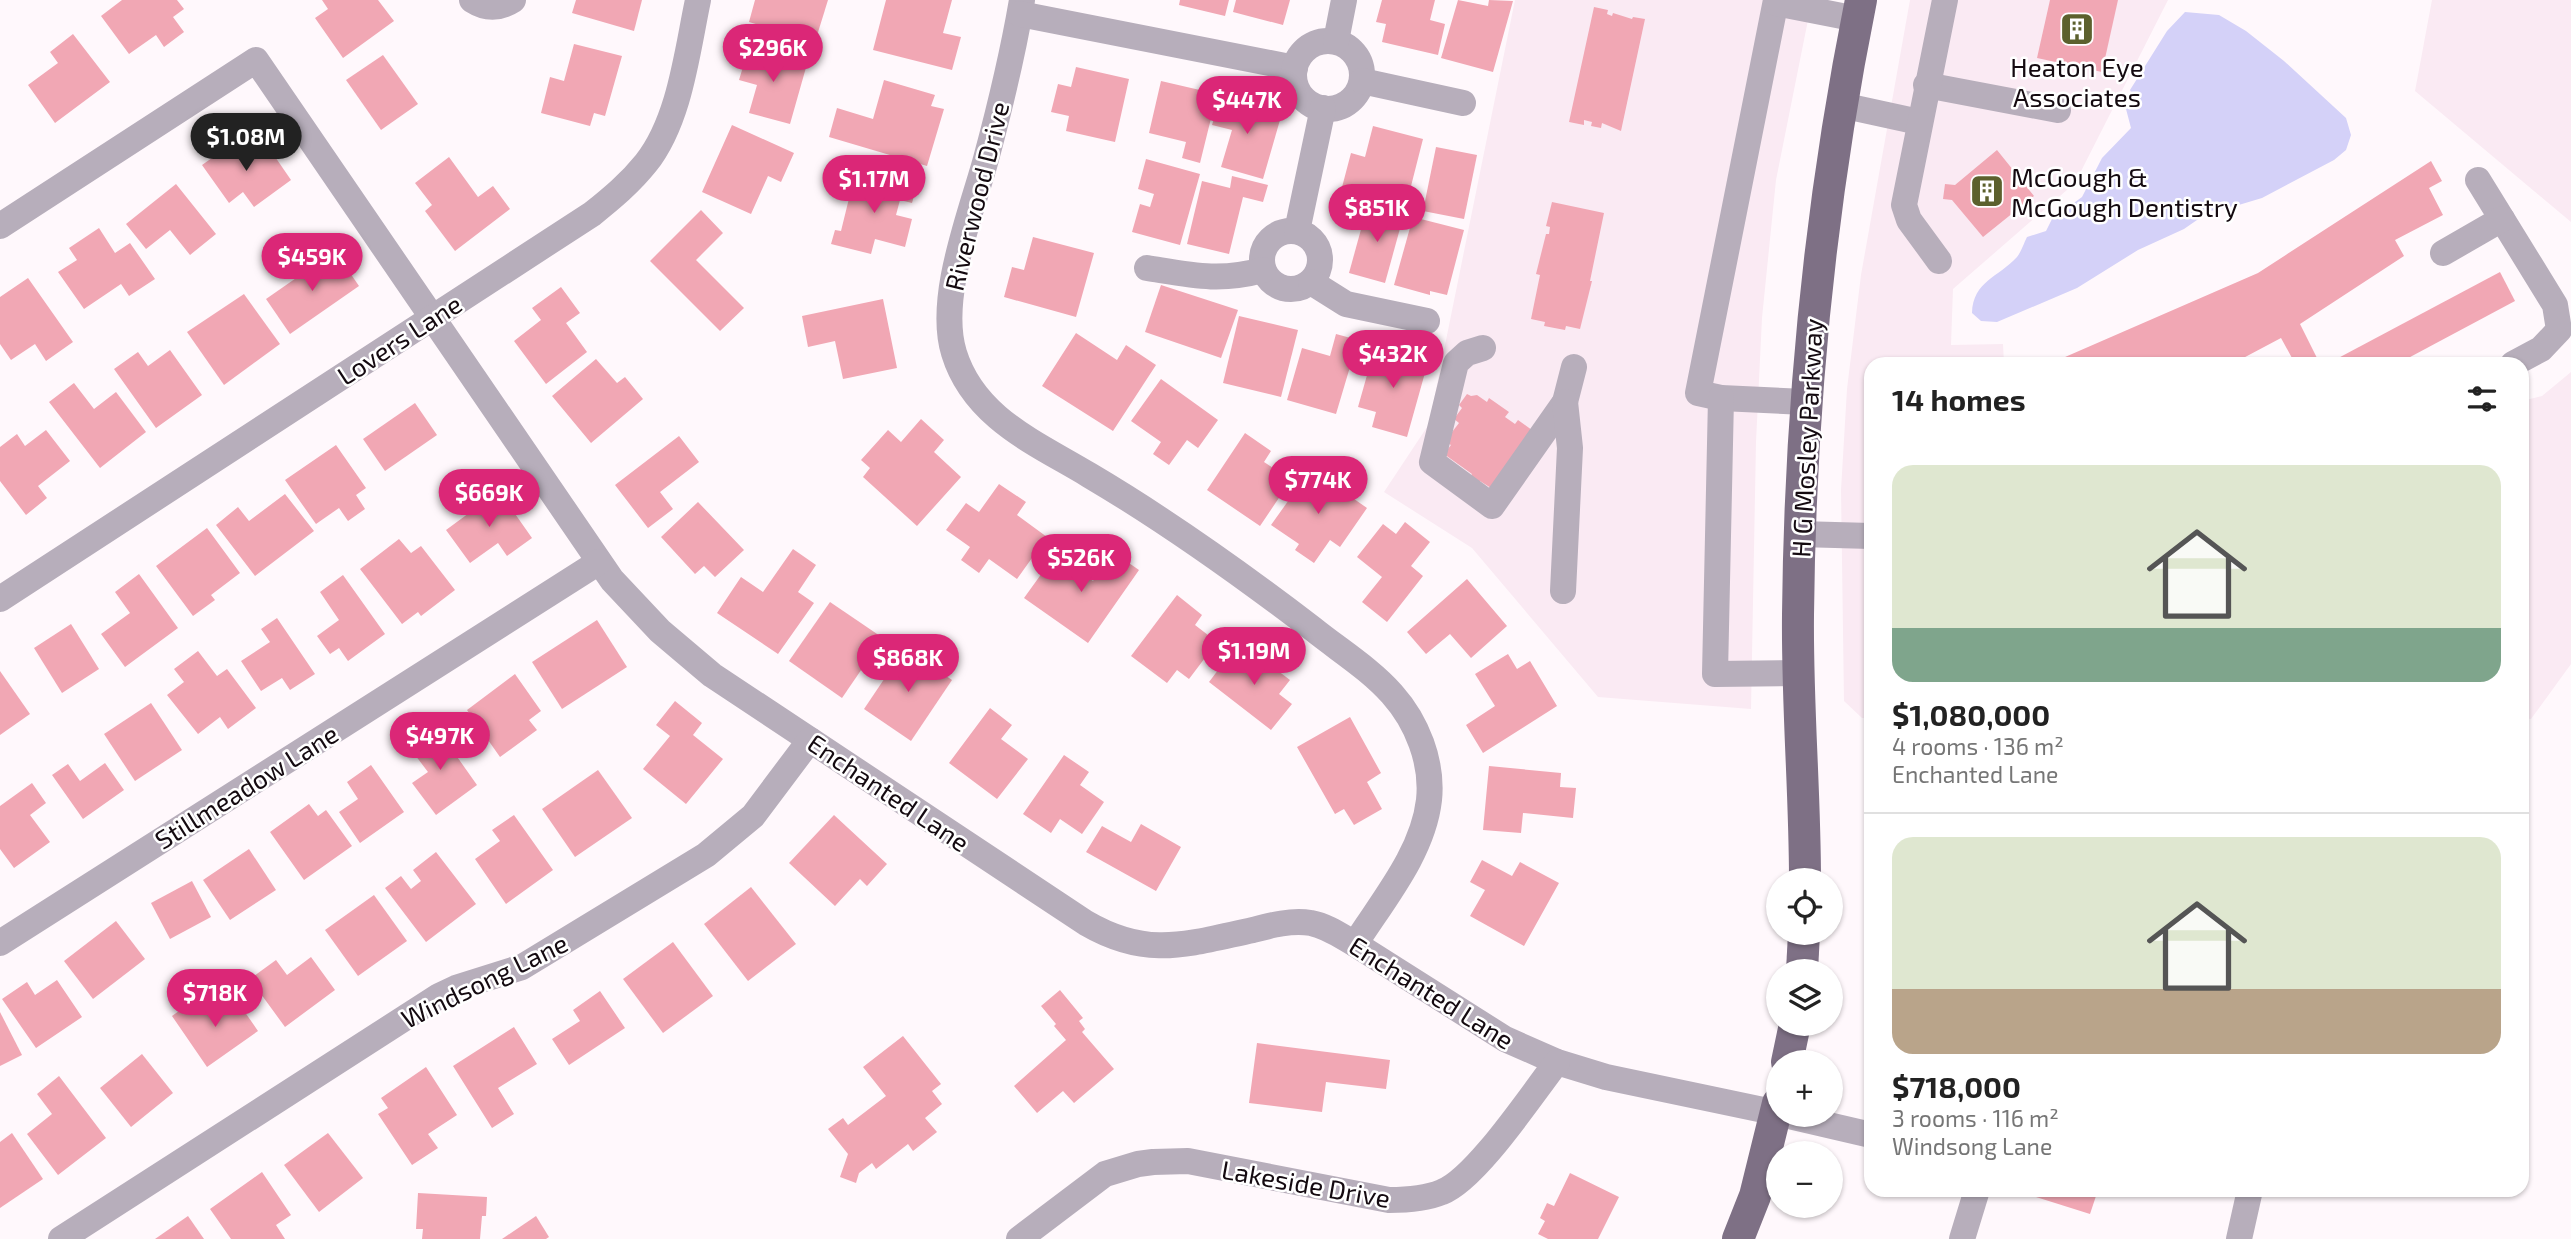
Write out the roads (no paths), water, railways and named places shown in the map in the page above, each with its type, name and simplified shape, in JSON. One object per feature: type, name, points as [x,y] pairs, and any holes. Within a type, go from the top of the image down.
[{"type":"main road","name":"H G Mosley Parkway","points":[[1805,868],[1799,534],[1805,402],[1820,250],[1859,9]]},
{"type":"main road","points":[[1738,1239],[1755,1196],[1774,1127]]},
{"type":"street","points":[[472,0],[482,6],[491,7],[498,7],[513,0]]},
{"type":"street","name":"Lovers Lane","points":[[0,599],[592,214],[622,190],[648,161],[660,142],[681,84],[698,0]]},
{"type":"street","points":[[1336,41],[1344,0]]},
{"type":"street","points":[[1940,261],[1909,220],[1904,205],[1945,0]]},
{"type":"street","points":[[1805,402],[1721,398],[1698,393],[1776,1],[1859,9]]},
{"type":"street","points":[[1021,7],[1295,68]]},
{"type":"street","name":"Riverwood Drive","points":[[1021,7],[987,155],[953,280],[949,315],[954,352],[968,384],[983,404],[1001,421],[1138,505],[1257,587],[1381,683],[1408,715],[1426,764],[1429,798],[1427,811],[1417,843],[1407,862],[1355,944]]},
{"type":"street","points":[[1336,41],[1354,52],[1363,71],[1362,81],[1352,100],[1333,109],[1312,105],[1297,89],[1295,68],[1306,49],[1315,43],[1336,41]]},
{"type":"street","name":"Enchanted Lane","points":[[0,226],[256,60],[599,562],[643,614],[676,646],[712,675],[1109,936],[1144,946],[1169,946],[1282,923],[1300,922],[1325,927],[1505,1039],[1557,1062],[1606,1077],[1766,1108]]},
{"type":"street","points":[[1362,81],[1463,103]]},
{"type":"street","points":[[1926,85],[2058,110]]},
{"type":"street","points":[[1842,105],[1919,122]]},
{"type":"street","points":[[1297,231],[1323,108]]},
{"type":"street","points":[[2478,180],[2555,305],[2559,330],[2542,349],[2527,357]]},
{"type":"street","points":[[2442,253],[2502,219]]},
{"type":"street","points":[[1297,231],[1313,240],[1321,257],[1320,266],[1311,282],[1297,289],[1280,288],[1263,270],[1263,253],[1272,238],[1280,233],[1297,231]]},
{"type":"street","points":[[1147,268],[1210,278],[1240,276],[1263,270]]},
{"type":"street","points":[[1311,282],[1346,304],[1427,321]]},
{"type":"street","points":[[1482,348],[1466,353],[1457,363],[1432,462],[1492,506],[1565,402]]},
{"type":"street","points":[[1563,591],[1570,448],[1565,402],[1574,367]]},
{"type":"street","points":[[1721,398],[1715,674],[1800,673]]},
{"type":"street","points":[[1799,534],[1864,536]]},
{"type":"street","name":"Stillmeadow Lane","points":[[0,943],[599,562]]},
{"type":"street","name":"Windsong Lane","points":[[61,1239],[439,996],[522,967],[706,855],[753,817],[810,740]]},
{"type":"street","name":"Lakeside Drive","points":[[1019,1239],[1105,1174],[1153,1162],[1188,1161],[1389,1200],[1417,1199],[1443,1192],[1456,1185],[1478,1164],[1557,1062]]},
{"type":"street","name":"Enchanted Lane","points":[[1840,1127],[1864,1133]]},
{"type":"street","points":[[1962,1239],[1975,1197]]},
{"type":"street","points":[[2239,1239],[2248,1197]]},
{"type":"water","points":[[2185,12],[2219,15],[2246,31],[2284,61],[2346,118],[2351,135],[2346,150],[2334,160],[2262,198],[2210,211],[2184,229],[2138,250],[2077,288],[1997,322],[1981,321],[1972,313],[1973,302],[1982,286],[2017,257],[2027,237],[2046,231],[2052,219],[2082,197],[2102,158],[2131,128],[2126,109],[2135,99],[2130,90],[2167,31]]},
{"type":"place","name":"Heaton Eye Associates","points":[[2077,29]]},
{"type":"place","name":"McGough & McGough Dentistry","points":[[1987,191]]}]
